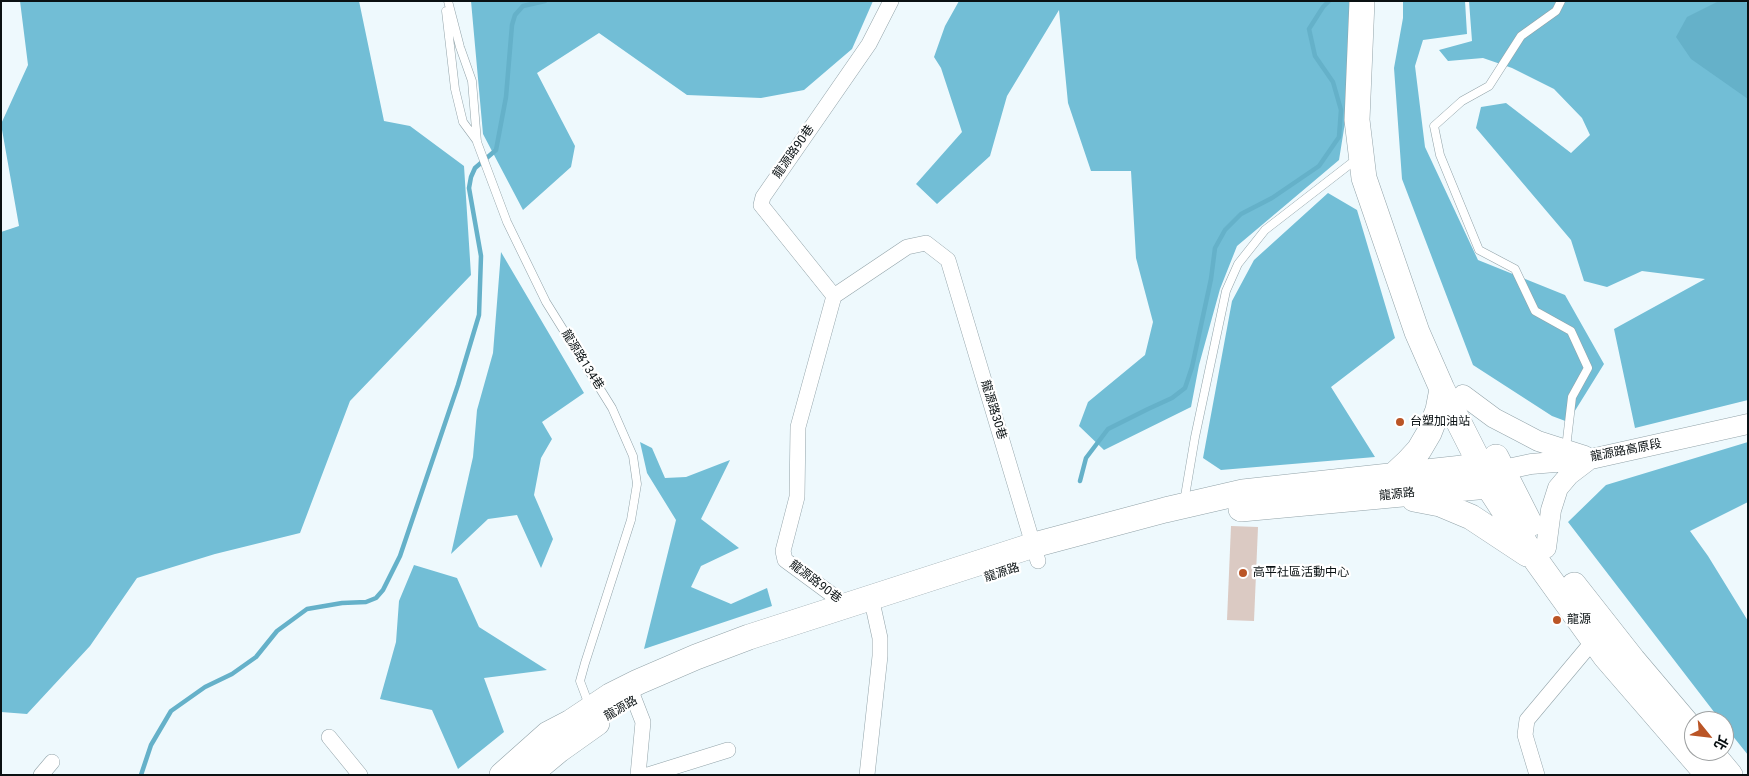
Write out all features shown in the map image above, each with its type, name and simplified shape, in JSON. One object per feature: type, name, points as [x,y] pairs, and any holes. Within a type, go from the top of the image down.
[{"type":"main road","points":[[1362,1],[1358,120],[1364,178],[1417,332],[1452,392],[1491,474],[1524,514],[1541,554],[1601,635],[1684,722]]},
{"type":"main road","points":[[1376,1],[1373,118],[1378,167],[1396,230],[1452,392]]},
{"type":"main road","points":[[1394,485],[1429,433],[1438,410],[1452,392]]},
{"type":"main road","points":[[502,775],[548,734],[571,722],[594,715],[722,647],[846,605],[873,605],[1183,506],[1243,492],[1394,485],[1491,474]]},
{"type":"main road","points":[[1394,485],[1471,517],[1541,554]]},
{"type":"main road","name":"龍源路","points":[[1036,553],[1208,514],[1394,485]]},
{"type":"main road","name":"龍源路","points":[[633,693],[755,654],[873,605]]},
{"type":"main road","points":[[1601,635],[1605,656],[1708,775]]},
{"type":"main road","name":"龍源路","points":[[529,775],[559,750],[594,715]]},
{"type":"main road","points":[[1718,761],[1730,775]]},
{"type":"street","name":"龍源路90巷","points":[[846,605],[786,560],[783,551],[797,497],[798,427],[834,296],[761,205],[763,198],[869,44],[891,1]]},
{"type":"street","name":"龍源路30巷","points":[[834,296],[907,247],[926,243],[948,260],[1036,553]]},
{"type":"street","points":[[1452,392],[1494,418],[1538,441],[1592,459]]},
{"type":"street","name":"龍源路高原段","points":[[1491,474],[1531,464],[1592,459],[1748,424]]},
{"type":"street","points":[[1541,554],[1558,488],[1569,475],[1592,459]]},
{"type":"street","points":[[867,775],[880,656],[880,638],[873,605]]},
{"type":"street","points":[[1537,775],[1525,735],[1527,720],[1601,635]]},
{"type":"street","points":[[633,693],[643,722],[638,775]]},
{"type":"street","points":[[329,737],[360,775]]},
{"type":"street","points":[[648,775],[728,750]]},
{"type":"street","points":[[41,775],[52,762]]},
{"type":"lane","points":[[447,1],[455,89],[463,122],[479,145]]},
{"type":"lane","name":"龍源路134巷","points":[[447,1],[472,81],[479,145],[507,222],[546,302],[612,408],[633,456],[637,484],[632,520],[580,681],[594,715]]},
{"type":"lane","points":[[1561,1],[1556,12],[1521,36],[1489,86],[1462,101],[1434,126],[1440,155],[1479,250],[1515,269],[1535,312],[1571,331],[1588,368],[1572,396],[1566,450]]},
{"type":"lane","points":[[1183,506],[1195,437],[1226,291],[1238,264],[1265,230],[1361,155]]},
{"type":"shaded area","points":[[20,1],[359,1],[384,121],[410,126],[464,166],[471,275],[350,401],[300,533],[215,554],[137,578],[90,646],[27,714],[1,712],[1,232],[19,226],[1,124],[28,65]]},
{"type":"shaded area","points":[[471,1],[873,1],[852,49],[804,90],[761,98],[687,95],[599,33],[537,73],[575,146],[571,167],[523,210],[483,134]]},
{"type":"shaded area","points":[[959,1],[1351,1],[1347,110],[1339,160],[1237,246],[1220,289],[1199,365],[1191,407],[1104,450],[1079,426],[1088,402],[1145,355],[1153,322],[1136,258],[1131,171],[1091,171],[1068,103],[1059,10],[1007,96],[990,156],[937,204],[916,184],[962,132],[941,68],[934,57],[945,26]]},
{"type":"shaded area","points":[[1403,1],[1465,1],[1467,34],[1423,40],[1415,66],[1425,147],[1478,260],[1565,295],[1604,364],[1568,422],[1552,416],[1473,365],[1402,179],[1394,68],[1403,18]]},
{"type":"shaded area","points":[[1469,1],[1748,1],[1748,400],[1635,428],[1614,329],[1705,279],[1642,271],[1607,287],[1584,281],[1571,240],[1476,128],[1481,107],[1506,103],[1571,153],[1590,135],[1582,118],[1554,89],[1512,68],[1483,58],[1448,61],[1439,50],[1472,41]]},
{"type":"shaded area","points":[[1719,1],[1744,1],[1748,5],[1748,99],[1691,59],[1676,37],[1687,17]]},
{"type":"shaded area","points":[[1328,193],[1357,210],[1395,338],[1331,387],[1375,457],[1221,470],[1203,458],[1232,301],[1254,260]]},
{"type":"shaded area","points":[[501,252],[584,393],[542,422],[552,439],[541,458],[534,495],[553,539],[541,568],[517,515],[488,519],[451,554],[473,457],[477,410],[493,353]]},
{"type":"shaded area","points":[[640,442],[652,448],[665,478],[686,477],[730,460],[701,519],[739,548],[701,566],[691,587],[731,604],[767,588],[772,606],[644,649],[676,520],[647,473]]},
{"type":"shaded area","points":[[1748,442],[1748,502],[1690,531],[1708,556],[1748,621],[1748,755],[1734,738],[1734,711],[1713,711],[1568,522],[1606,485]]},
{"type":"shaded area","points":[[414,565],[457,578],[479,627],[547,670],[484,678],[504,732],[458,769],[432,710],[380,699],[396,642],[399,601]]},
{"type":"building","name":"高平社區活動中心","points":[[1231,526],[1258,527],[1254,621],[1227,620]]},
{"type":"waterway","points":[[141,775],[151,745],[171,711],[205,687],[232,674],[256,657],[277,631],[307,609],[342,603],[366,602],[376,598],[383,590],[400,556],[458,385],[479,315],[481,256],[469,188],[475,168],[496,150],[506,97],[512,25],[515,15],[523,6],[545,1]]},
{"type":"waterway","points":[[1080,481],[1086,458],[1108,429],[1172,398],[1185,388],[1192,367],[1211,279],[1215,248],[1225,230],[1241,214],[1272,198],[1319,166],[1339,137],[1341,110],[1333,82],[1315,56],[1309,29],[1329,1]]},
{"type":"place","name":"台塑加油站","points":[[1400,422]]},
{"type":"place","name":"高平社區活動中心","points":[[1243,573]]},
{"type":"place","name":"龍源","points":[[1557,620]]}]
